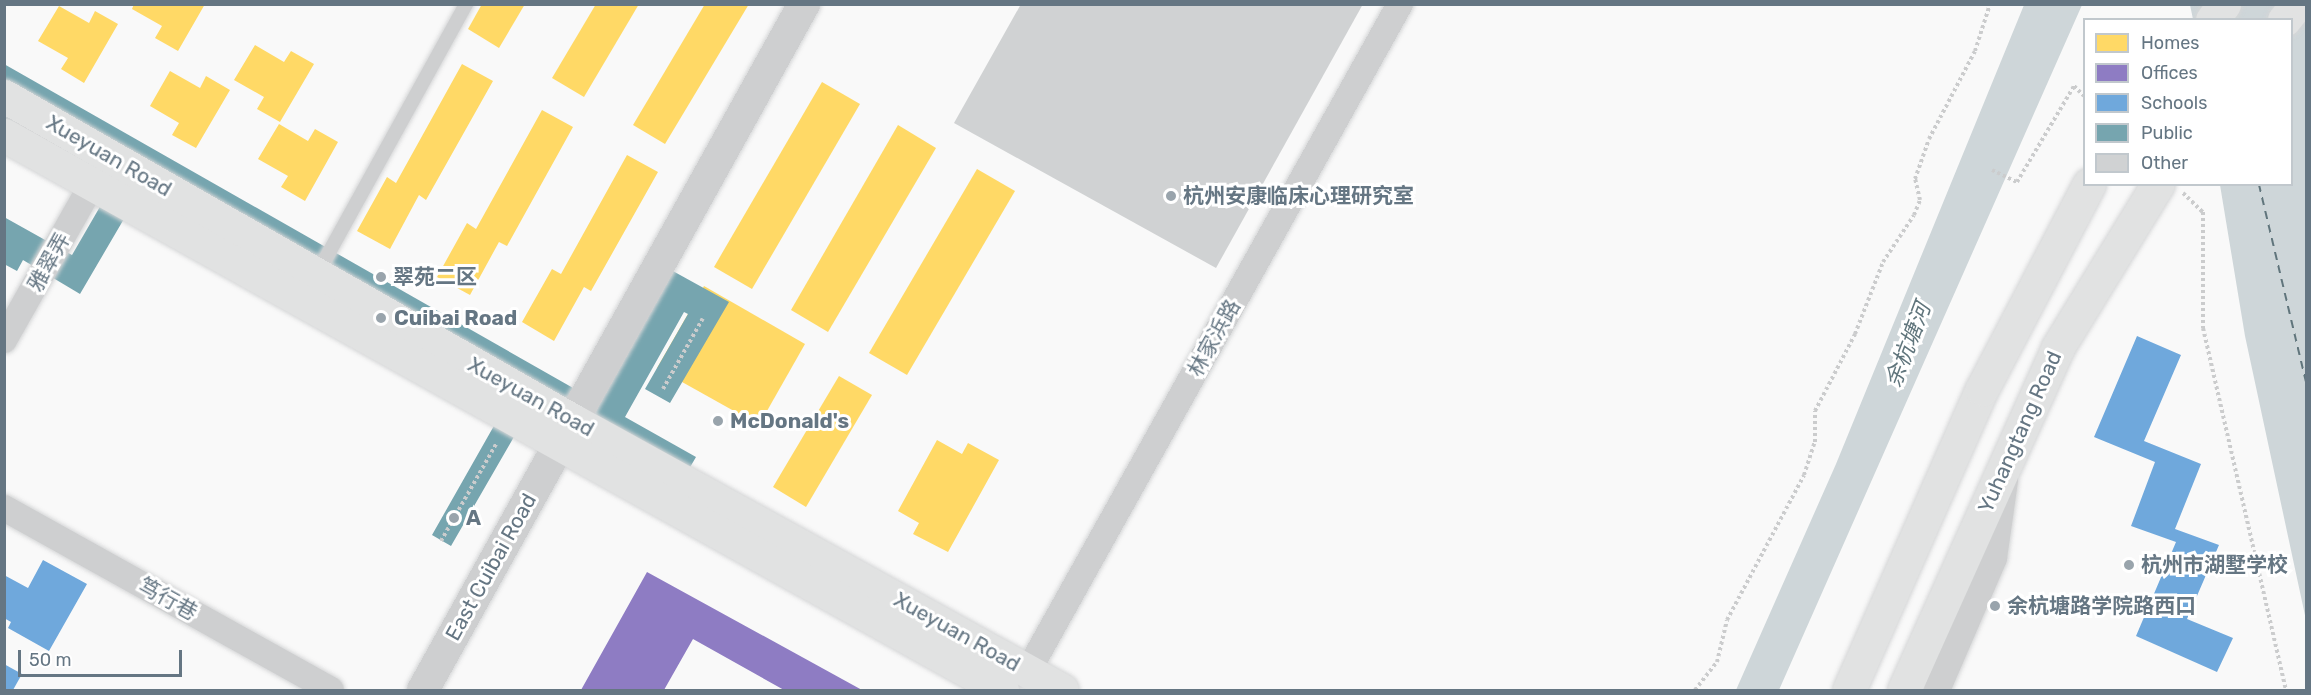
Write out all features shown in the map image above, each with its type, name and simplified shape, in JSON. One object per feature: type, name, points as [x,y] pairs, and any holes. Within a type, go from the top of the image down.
[{"type":"main road","points":[[2214,18],[2224,4]]},
{"type":"main road","points":[[2286,18],[2296,4]]},
{"type":"main road","name":"Xueyuan Road","points":[[4,96],[316,276],[566,433],[987,687]]},
{"type":"main road","name":"Xueyuan Road","points":[[4,135],[566,433],[1062,690]]},
{"type":"main road","name":"Yuhangtang Road","points":[[1904,690],[2058,347],[2157,186]]},
{"type":"main road","points":[[1849,690],[1982,389],[2081,197]]},
{"type":"street","points":[[566,433],[804,4]]},
{"type":"street","name":"林家浜路","points":[[1028,671],[1400,4]]},
{"type":"street","name":"雅翠弄","points":[[4,340],[93,183]]},
{"type":"street","name":"East Cuibai Road","points":[[423,690],[566,433]]},
{"type":"street","points":[[1937,690],[1994,558],[2009,454]]},
{"type":"street","name":"笃行巷","points":[[4,508],[331,690]]},
{"type":"lane","points":[[316,276],[466,4]]},
{"type":"path","points":[[1695,690],[1717,662],[1727,620],[1804,475],[1815,442],[1815,411],[1855,334],[1882,262],[1914,215],[1920,200],[1915,179],[1929,139],[1974,51],[1990,4]]},
{"type":"path","points":[[1992,170],[2017,182],[2074,86],[2083,94]]},
{"type":"path","points":[[2177,186],[2203,213],[2203,328],[2286,690]]},
{"type":"path","points":[[663,389],[703,318]]},
{"type":"path","points":[[441,541],[496,444]]},
{"type":"water","name":"余杭塘河","points":[[2024,5],[2082,5],[1779,690],[1736,690],[1836,464]]},
{"type":"water","points":[[2190,5],[2306,5],[2306,620],[2245,336],[2220,186],[2293,186],[2293,18],[2193,18]]},
{"type":"building: Homes","points":[[134,4],[205,4],[178,51],[155,38],[162,26],[132,9]]},
{"type":"building: Homes","points":[[482,4],[525,4],[499,48],[468,29]]},
{"type":"building: Homes","points":[[596,4],[639,4],[584,97],[552,78]]},
{"type":"building: Homes","points":[[705,4],[749,4],[665,144],[633,125]]},
{"type":"building: Homes","points":[[59,6],[89,23],[95,11],[118,24],[84,83],[61,69],[68,58],[38,41]]},
{"type":"building: Homes","points":[[255,45],[284,62],[291,51],[314,64],[280,122],[257,109],[264,97],[234,80]]},
{"type":"building: Homes","points":[[462,64],[493,81],[426,200],[419,195],[390,249],[357,231],[387,177],[396,183]]},
{"type":"building: Homes","points":[[170,71],[200,88],[206,76],[230,90],[196,148],[172,135],[179,123],[150,106]]},
{"type":"building: Homes","points":[[822,82],[860,104],[752,289],[714,267]]},
{"type":"building: Homes","points":[[542,110],[573,127],[507,246],[499,242],[470,295],[437,277],[467,223],[476,229]]},
{"type":"building: Homes","points":[[279,124],[308,141],[315,129],[338,142],[305,201],[281,187],[288,176],[258,159]]},
{"type":"building: Homes","points":[[898,125],[936,148],[828,332],[791,310]]},
{"type":"building: Homes","points":[[627,155],[658,172],[591,291],[584,287],[554,341],[522,322],[552,269],[561,274]]},
{"type":"building: Homes","points":[[977,169],[1015,191],[907,375],[869,353]]},
{"type":"building: Homes","points":[[704,286],[805,344],[759,425],[657,368]]},
{"type":"building: Homes","points":[[839,376],[872,395],[806,507],[773,487]]},
{"type":"building: Homes","points":[[937,440],[962,454],[968,443],[999,460],[948,552],[913,534],[919,523],[898,511]]},
{"type":"building: Offices","points":[[647,572],[862,690],[784,690],[693,639],[664,690],[581,690]]},
{"type":"building: Schools","points":[[2137,336],[2181,355],[2144,441],[2201,464],[2175,529],[2219,545],[2187,619],[2233,638],[2217,672],[2136,636],[2176,542],[2131,526],[2155,462],[2094,437]]},
{"type":"building: Schools","points":[[43,560],[87,584],[49,651],[8,628],[11,622],[4,618],[4,575],[28,588]]},
{"type":"building: Schools","points":[[4,664],[22,674],[13,690],[4,690]]},
{"type":"building: Public","name":"Cuibai Road","points":[[4,64],[596,401],[671,270],[729,302],[670,403],[645,389],[688,314],[684,312],[625,417],[696,457],[661,517],[515,435],[451,546],[432,535],[495,424],[128,212],[80,294],[23,260],[17,271],[4,264],[4,217],[72,255],[105,198],[4,140]]},
{"type":"building: Other","name":"杭州安康临床心理研究室","points":[[1021,4],[1363,4],[1216,268],[954,123]]},
{"type":"ferry route","points":[[2259,186],[2306,381]]},
{"type":"place","name":"杭州安康临床心理研究室","points":[[1171,196]]},
{"type":"place","name":"翠苑二区","points":[[381,277]]},
{"type":"place","name":"Cuibai Road","points":[[381,318]]},
{"type":"place","name":"McDonald's","points":[[718,421]]},
{"type":"place","name":"A","points":[[454,518]]},
{"type":"place","name":"杭州市湖墅学校","points":[[2129,565]]},
{"type":"place","name":"余杭塘路学院路西口","points":[[1995,606]]}]
